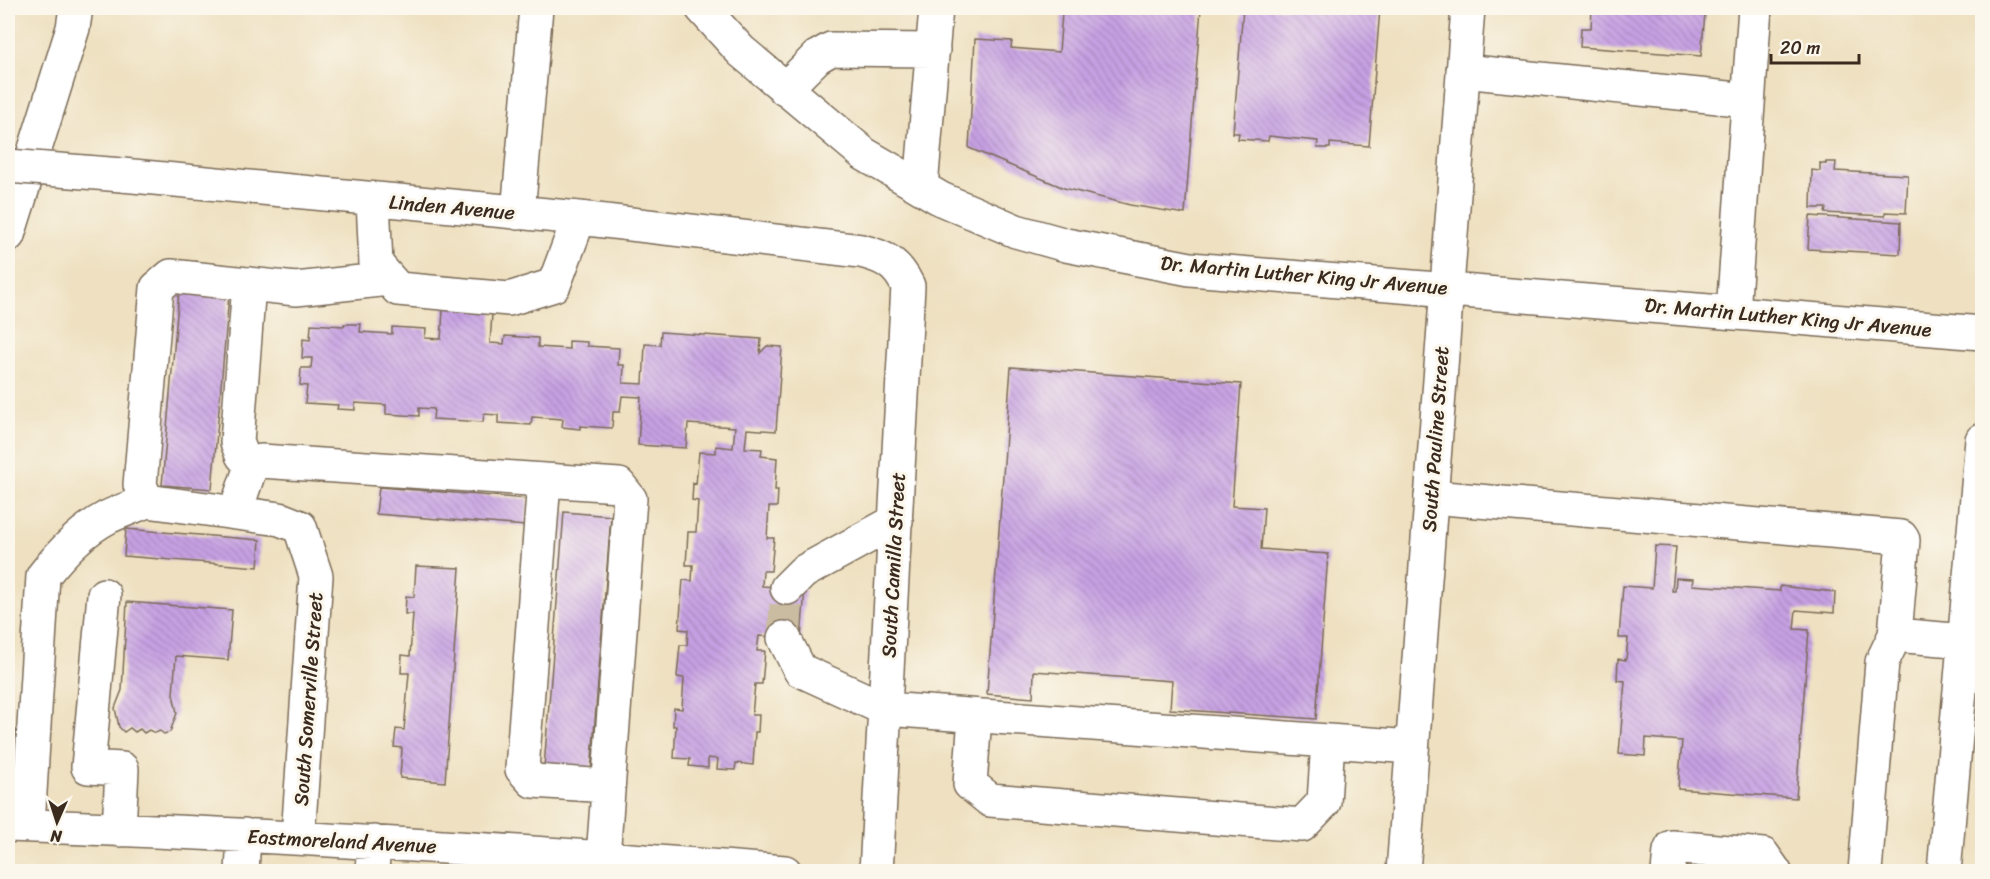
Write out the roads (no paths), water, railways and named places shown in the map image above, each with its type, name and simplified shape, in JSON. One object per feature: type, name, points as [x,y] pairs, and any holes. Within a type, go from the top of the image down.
[{"type":"main road","points":[[8,235],[73,28],[76,8]]},
{"type":"main road","points":[[518,213],[536,8]]},
{"type":"main road","name":"Dr. Martin Luther King Jr Avenue","points":[[702,8],[741,51],[864,154],[941,199],[1016,231],[1066,245],[1190,269],[1983,333]]},
{"type":"main road","points":[[921,187],[936,8]]},
{"type":"main road","name":"South Pauline Street","points":[[1403,872],[1468,8]]},
{"type":"main road","points":[[1733,312],[1755,8]]},
{"type":"main road","points":[[785,89],[817,57],[831,49],[933,50]]},
{"type":"main road","points":[[1463,70],[1748,100]]},
{"type":"main road","name":"Linden Avenue","points":[[8,166],[579,218],[861,251],[879,255],[892,264]]},
{"type":"main road","points":[[373,200],[376,264],[398,289],[509,299],[554,285],[579,218]]},
{"type":"main road","name":"South Camilla Street","points":[[876,872],[908,286],[902,272],[892,264]]},
{"type":"main road","points":[[147,501],[140,485],[157,288],[171,276],[296,289],[389,279]]},
{"type":"main road","points":[[249,284],[237,442],[250,466]]},
{"type":"main road","points":[[1944,872],[1983,440]]},
{"type":"main road","points":[[18,825],[43,576],[55,561],[107,517],[147,501],[236,513],[250,466],[261,461],[619,485],[630,499],[603,857]]},
{"type":"main road","points":[[544,481],[522,769],[533,781],[607,786]]},
{"type":"main road","points":[[1431,497],[1901,537],[1903,540],[1895,635],[1882,662],[1865,872]]},
{"type":"main road","name":"South Somerville Street","points":[[236,513],[280,519],[300,527],[316,576],[298,837]]},
{"type":"main road","points":[[787,588],[803,572],[896,521]]},
{"type":"main road","points":[[104,595],[88,767],[122,769],[119,830]]},
{"type":"main road","points":[[1895,635],[1965,641]]},
{"type":"main road","points":[[784,638],[800,670],[885,709],[1412,747]]},
{"type":"main road","points":[[975,717],[970,784],[990,800],[1302,825],[1324,802],[1328,741]]},
{"type":"main road","name":"Eastmoreland Avenue","points":[[18,825],[298,837],[373,857],[603,857],[785,872]]},
{"type":"main road","points":[[242,872],[244,835]]},
{"type":"main road","points":[[1668,872],[1672,848],[1763,855],[1775,872]]},
{"type":"tunnel","points":[[784,638],[787,588]]}]
